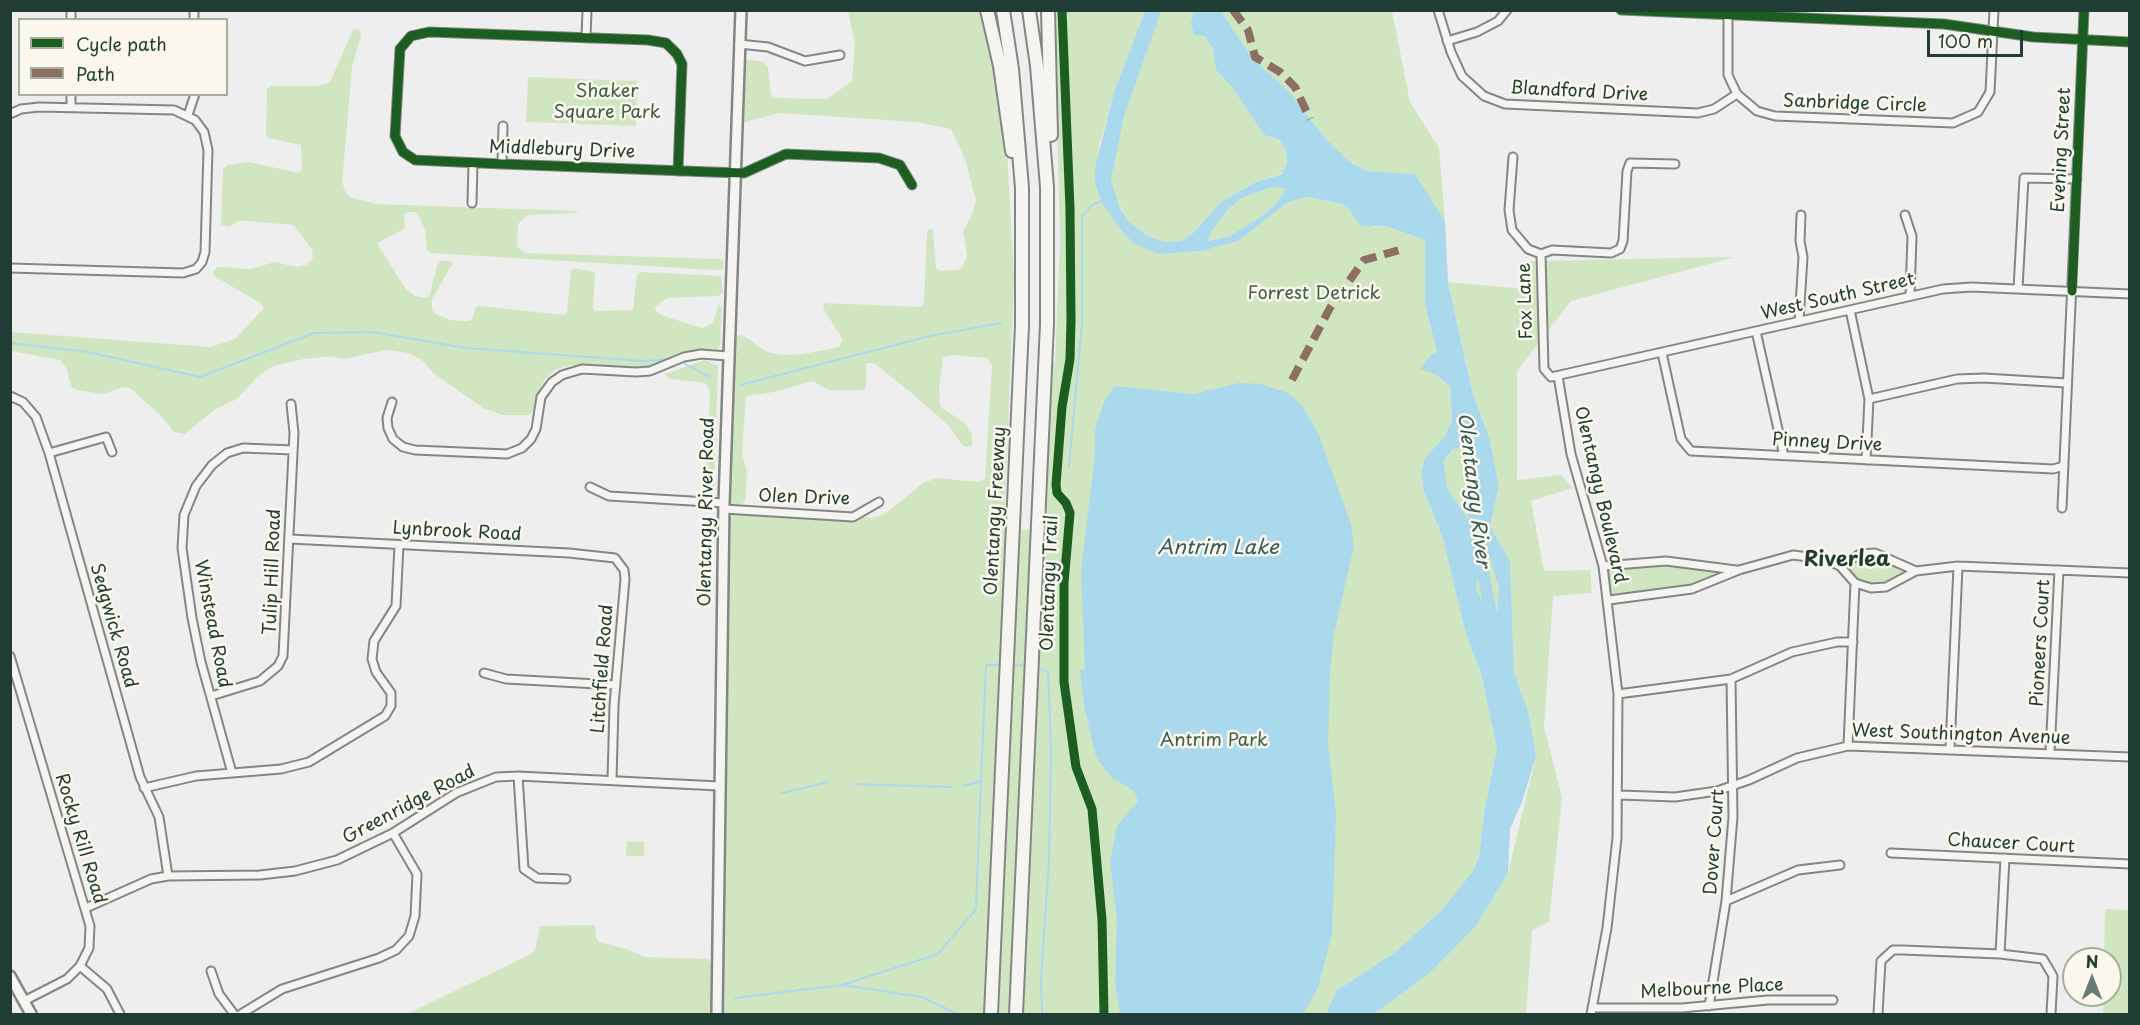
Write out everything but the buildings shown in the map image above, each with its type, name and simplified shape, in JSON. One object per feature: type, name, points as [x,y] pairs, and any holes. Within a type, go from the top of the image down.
[{"type":"highway","points":[[987,10],[994,33],[1011,144],[1022,188]]},
{"type":"highway","name":"Olentangy Freeway","points":[[991,1014],[1022,325],[1022,188],[1013,80],[1004,10]]},
{"type":"highway","points":[[1016,1014],[1047,324],[1047,187],[1037,66],[1029,10]]},
{"type":"highway","points":[[1047,187],[1051,139],[1048,10]]},
{"type":"main road","name":"Olentangy River Road","points":[[717,1014],[724,506],[741,10]]},
{"type":"main road","points":[[10,976],[31,1014]]},
{"type":"street","points":[[587,10],[586,38],[656,40],[674,49],[682,69],[678,171]]},
{"type":"street","name":"Blandford Drive","points":[[1438,10],[1447,41],[1466,82],[1484,96],[1505,104],[1698,112],[1714,109],[1737,94]]},
{"type":"street","points":[[1447,41],[1477,32],[1498,21],[1507,10]]},
{"type":"street","points":[[1621,10],[1944,24],[1993,32],[2130,42]]},
{"type":"street","points":[[1993,32],[1994,10]]},
{"type":"street","name":"Evening Street","points":[[2062,508],[2084,10]]},
{"type":"street","points":[[1728,15],[1726,64],[1737,94]]},
{"type":"street","name":"Sanbridge Circle","points":[[1737,94],[1750,107],[1775,116],[1953,123],[1978,112],[1990,92],[1993,32]]},
{"type":"street","name":"Middlebury Drive","points":[[586,38],[417,33],[407,39],[400,49],[397,142],[403,152],[415,160],[734,173],[753,171],[786,154],[884,159],[900,165],[912,185]]},
{"type":"street","points":[[739,44],[768,47],[805,61],[840,56]]},
{"type":"street","points":[[71,96],[71,107]]},
{"type":"street","points":[[188,115],[194,96]]},
{"type":"street","points":[[10,114],[21,109],[39,107],[174,110],[188,115],[204,132],[208,150],[205,254],[196,269],[185,272],[10,268]]},
{"type":"street","points":[[502,164],[503,126]]},
{"type":"street","name":"Fox Lane","points":[[1513,157],[1509,210],[1512,230],[1528,249],[1541,254],[1544,369],[1551,377],[1558,376]]},
{"type":"street","points":[[1541,254],[1552,250],[1611,253],[1620,249],[1623,241],[1627,171],[1630,163],[1636,161],[1675,164]]},
{"type":"street","points":[[472,203],[473,163]]},
{"type":"street","points":[[2018,289],[2024,178],[2077,179]]},
{"type":"street","points":[[1799,321],[1803,257],[1800,242],[1801,215]]},
{"type":"street","points":[[1905,215],[1912,236],[1910,295]]},
{"type":"street","name":"West South Street","points":[[1558,376],[1910,295],[1971,287],[2130,294]]},
{"type":"street","points":[[1850,310],[1869,399],[1866,460]]},
{"type":"street","points":[[1756,332],[1784,456]]},
{"type":"street","name":"Pinney Drive","points":[[1662,353],[1685,446],[1699,452],[2053,468],[2064,466]]},
{"type":"street","points":[[392,402],[387,418],[388,428],[393,439],[403,447],[415,450],[507,454],[522,448],[531,439],[536,429],[541,397],[552,382],[562,375],[582,369],[650,371],[684,357],[701,354],[728,356]]},
{"type":"street","name":"Olentangy Boulevard","points":[[1558,376],[1571,454],[1604,566],[1618,694],[1620,795],[1612,894],[1591,1011]]},
{"type":"street","points":[[1869,399],[1957,380],[1984,378],[2067,383]]},
{"type":"street","name":"Sedgwick Road","points":[[10,396],[23,402],[36,417],[49,453],[144,788],[159,817],[168,876]]},
{"type":"street","name":"Tulip Hill Road","points":[[211,696],[260,681],[278,666],[285,645],[293,450],[291,404]]},
{"type":"street","points":[[49,453],[106,437],[112,452]]},
{"type":"street","name":"Winstead Road","points":[[232,773],[192,618],[182,548],[184,515],[189,499],[205,473],[227,453],[243,448],[293,450]]},
{"type":"street","name":"Olen Drive","points":[[590,487],[609,496],[853,517],[879,502]]},
{"type":"street","name":"Lynbrook Road","points":[[290,539],[608,555],[620,562]]},
{"type":"street","points":[[144,788],[196,776],[281,769],[309,762],[370,727],[389,711],[391,693],[376,672],[372,659],[374,641],[396,606],[399,545]]},
{"type":"street","points":[[1839,566],[1860,554],[1875,553],[1916,571]]},
{"type":"street","points":[[1609,600],[1692,589],[1738,570],[1793,555],[1813,556],[1839,566],[1855,583],[1871,588],[1886,587],[1916,571],[1958,566],[2130,573]]},
{"type":"street","points":[[1604,566],[1666,561],[1738,570]]},
{"type":"street","name":"Litchfield Road","points":[[612,780],[616,685],[625,579],[620,562]]},
{"type":"street","points":[[1950,748],[1958,566]]},
{"type":"street","name":"Pioneers Court","points":[[2050,753],[2059,570]]},
{"type":"street","points":[[1848,746],[1855,583]]},
{"type":"street","points":[[1618,694],[1731,680],[1792,652],[1837,642],[1852,642]]},
{"type":"street","name":"Rocky Rill Road","points":[[10,656],[68,858],[86,908],[89,948],[80,966]]},
{"type":"street","points":[[484,673],[506,679],[616,685]]},
{"type":"street","name":"Dover Court","points":[[1710,1006],[1726,901],[1734,786],[1731,680]]},
{"type":"street","name":"West Southington Avenue","points":[[1620,795],[1684,796],[1734,786],[1797,758],[1848,746],[1950,748],[2130,757]]},
{"type":"street","points":[[518,776],[524,869],[537,878],[566,879]]},
{"type":"street","name":"Greenridge Road","points":[[86,908],[151,879],[168,876],[260,875],[295,871],[344,857],[393,833],[473,784],[496,777],[518,776],[719,786]]},
{"type":"street","points":[[241,1014],[282,989],[379,958],[396,950],[409,936],[415,916],[417,874],[393,833]]},
{"type":"street","name":"Chaucer Court","points":[[1891,853],[2130,864]]},
{"type":"street","points":[[2000,954],[2005,858]]},
{"type":"street","points":[[1726,901],[1798,870],[1840,865]]},
{"type":"street","points":[[1878,1014],[1878,969],[1886,955],[1893,950],[2000,954],[2043,959],[2053,976],[2051,1014]]},
{"type":"street","points":[[24,1001],[67,979],[80,966],[107,988],[120,1014]]},
{"type":"street","points":[[211,971],[215,986],[234,1014]]},
{"type":"street","name":"Melbourne Place","points":[[1591,1011],[1710,1006],[1767,1000],[1833,1000]]},
{"type":"green space","name":"Antrim Park","points":[[848,11],[983,11],[989,29],[1007,150],[1014,278],[1004,528],[1038,531],[1046,362],[1055,362],[1060,241],[1054,11],[1060,11],[1063,126],[1063,11],[1145,11],[1114,92],[1099,147],[1095,183],[1101,201],[1159,254],[1203,251],[1238,241],[1288,202],[1308,197],[1342,204],[1352,211],[1355,219],[1374,227],[1386,226],[1425,240],[1425,305],[1437,352],[1435,374],[1450,386],[1452,421],[1445,436],[1425,458],[1421,474],[1424,491],[1442,536],[1466,634],[1481,673],[1497,749],[1484,812],[1479,856],[1473,871],[1443,909],[1394,953],[1336,991],[1326,1014],[723,1014],[724,972],[716,972],[724,509],[872,518],[885,514],[923,483],[937,478],[979,482],[985,479],[992,366],[987,358],[951,355],[943,358],[939,389],[940,406],[967,425],[972,435],[972,445],[969,447],[963,446],[949,426],[909,391],[874,363],[869,363],[866,364],[866,388],[863,390],[829,390],[812,381],[774,392],[746,396],[742,453],[747,472],[745,501],[741,505],[731,504],[728,500],[735,336],[742,335],[767,352],[783,355],[803,354],[839,347],[843,340],[823,308],[824,303],[921,307],[924,303],[929,229],[933,230],[936,268],[940,271],[957,270],[963,267],[967,255],[963,231],[972,215],[976,200],[965,159],[951,129],[916,122],[780,113],[741,123],[742,65],[746,59],[763,62],[768,68],[771,95],[776,98],[827,99],[852,81],[855,44]]},
{"type":"green space","points":[[1161,11],[1197,11],[1193,14],[1213,49],[1216,70],[1232,87],[1264,135],[1278,139],[1286,149],[1287,162],[1282,173],[1256,182],[1221,202],[1193,233],[1182,241],[1165,242],[1147,236],[1128,221],[1113,193],[1111,180],[1119,132],[1143,57]]},
{"type":"green space","points":[[1221,11],[1392,11],[1410,102],[1439,148],[1445,221],[1415,174],[1367,171],[1351,163],[1327,140],[1299,105],[1252,58]]},
{"type":"green space","points":[[354,28],[360,31],[361,35],[352,67],[342,183],[349,197],[377,204],[575,211],[579,213],[527,215],[518,224],[517,246],[524,253],[721,259],[724,261],[723,269],[716,270],[430,253],[427,250],[425,230],[418,215],[415,212],[407,212],[404,215],[405,227],[377,243],[405,288],[415,296],[425,298],[429,296],[440,261],[450,261],[453,263],[432,299],[432,307],[434,313],[450,320],[466,321],[472,320],[476,307],[479,306],[564,315],[567,312],[571,270],[574,268],[595,272],[593,308],[596,311],[633,310],[637,274],[640,272],[721,276],[723,293],[718,296],[667,298],[655,307],[656,311],[664,316],[702,328],[713,323],[719,304],[722,307],[720,346],[717,349],[640,368],[571,365],[555,370],[545,379],[538,393],[534,411],[530,415],[502,415],[483,408],[433,373],[422,360],[408,353],[386,350],[344,359],[332,356],[304,359],[273,366],[258,376],[237,399],[214,410],[185,434],[174,432],[162,417],[130,388],[124,387],[103,394],[76,390],[71,387],[66,367],[60,360],[11,351],[11,332],[210,347],[235,339],[263,309],[262,304],[214,276],[213,272],[218,267],[250,269],[275,262],[296,267],[306,265],[313,258],[312,249],[293,225],[238,221],[229,227],[221,225],[223,169],[228,165],[248,162],[300,173],[302,169],[301,145],[269,138],[266,135],[267,89],[271,86],[319,86],[330,82]]},
{"type":"green space","name":"Shaker Square Park","points":[[528,77],[637,81],[636,126],[526,122]]},
{"type":"green space","name":"Forrest Detrick","points":[[1272,187],[1287,188],[1276,204],[1259,218],[1228,237],[1208,241],[1212,230],[1229,208],[1244,197]]},
{"type":"green space","points":[[1735,257],[1571,301],[1517,371],[1517,480],[1561,475],[1573,488],[1531,501],[1544,571],[1590,570],[1592,593],[1553,596],[1544,727],[1562,797],[1549,922],[1532,930],[1526,1014],[1374,1014],[1432,971],[1476,926],[1508,873],[1536,756],[1529,714],[1514,672],[1510,561],[1490,526],[1499,485],[1490,440],[1472,391],[1448,282],[1526,289],[1531,261]]},
{"type":"green space","points":[[705,360],[718,366],[714,487],[710,491],[706,489],[710,392],[707,385],[701,382],[670,379],[665,374]]},
{"type":"green space","points":[[1464,446],[1475,455],[1479,490],[1499,587],[1497,614],[1483,603],[1476,589],[1480,566],[1464,512],[1447,489],[1444,460],[1452,450]]},
{"type":"green space","points":[[1875,553],[1916,571],[1886,587],[1855,583],[1840,566],[1847,560]]},
{"type":"green space","points":[[1666,561],[1738,570],[1692,589],[1609,600],[1604,566]]},
{"type":"green space","points":[[627,841],[644,842],[644,856],[626,856]]},
{"type":"green space","points":[[2105,909],[2129,910],[2129,1014],[2103,1014],[2103,1007],[2122,1007],[2122,947],[2104,947]]},
{"type":"green space","points":[[595,925],[596,939],[600,942],[645,957],[708,959],[712,964],[713,1014],[407,1014],[529,955],[535,950],[540,926]]},
{"type":"water","points":[[1197,10],[1221,11],[1252,58],[1288,91],[1327,140],[1351,163],[1367,171],[1415,174],[1445,221],[1448,282],[1472,391],[1490,440],[1499,485],[1490,526],[1510,561],[1514,672],[1529,714],[1536,756],[1522,802],[1510,829],[1508,873],[1476,926],[1432,971],[1374,1014],[1326,1014],[1336,991],[1394,953],[1443,909],[1473,871],[1479,856],[1484,812],[1497,749],[1481,673],[1466,634],[1442,536],[1424,491],[1421,474],[1425,458],[1445,436],[1452,421],[1450,386],[1435,374],[1420,369],[1431,355],[1437,352],[1425,305],[1425,240],[1386,226],[1362,226],[1351,211],[1342,204],[1308,197],[1288,202],[1238,241],[1203,251],[1159,254],[1133,243],[1117,225],[1101,201],[1095,183],[1095,168],[1114,92],[1145,11],[1161,11],[1124,116],[1111,180],[1119,206],[1128,221],[1147,236],[1165,242],[1182,241],[1193,233],[1221,202],[1256,182],[1282,174],[1287,162],[1286,149],[1278,139],[1264,135],[1232,87],[1216,70],[1213,49],[1205,36],[1194,35],[1191,23],[1193,14]],"holes":[[[1272,187],[1286,189],[1276,204],[1259,218],[1228,237],[1208,241],[1212,230],[1229,208],[1244,197]],[[1464,446],[1475,455],[1480,527],[1499,587],[1497,613],[1483,603],[1476,589],[1480,566],[1473,534],[1464,512],[1447,489],[1444,460],[1452,450]]]},
{"type":"water","name":"Antrim Lake","points":[[1239,383],[1261,384],[1288,393],[1302,405],[1318,433],[1351,524],[1354,546],[1334,634],[1330,673],[1328,744],[1336,814],[1332,934],[1318,988],[1303,1014],[1120,1014],[1115,983],[1117,919],[1110,862],[1117,826],[1138,801],[1134,791],[1111,777],[1096,757],[1084,706],[1080,670],[1085,669],[1081,571],[1095,454],[1095,429],[1104,401],[1115,386],[1194,394]]},
{"type":"waterway","points":[[1069,466],[1082,323],[1082,217],[1091,206],[1103,200]]},
{"type":"waterway","points":[[740,385],[930,336],[1001,323]]},
{"type":"waterway","points":[[10,343],[88,352],[200,377],[314,333],[372,332],[466,348],[643,361],[672,359]]},
{"type":"waterway","points":[[685,364],[710,377]]},
{"type":"waterway","name":"Olentangy River","points":[[1466,434],[1473,471],[1474,525],[1493,624]]},
{"type":"waterway","points":[[963,786],[981,781],[986,665],[1003,665]]},
{"type":"waterway","points":[[1011,665],[1027,666]]},
{"type":"waterway","points":[[1035,667],[1048,672],[1051,748],[1049,861],[1041,980],[1042,1014]]},
{"type":"waterway","points":[[842,985],[938,954],[976,909],[981,781]]},
{"type":"waterway","points":[[782,793],[828,782]]},
{"type":"waterway","points":[[855,784],[952,787]]},
{"type":"waterway","points":[[735,998],[842,985],[922,997],[957,1014]]},
{"type":"marked path","points":[[1233,10],[1248,30],[1255,57],[1280,72],[1295,87],[1310,119]]},
{"type":"marked path","points":[[1292,380],[1330,308],[1364,260],[1403,249]]},
{"type":"cycle path","name":"Olentangy Trail","points":[[1062,10],[1070,209],[1071,321],[1070,359],[1062,407],[1056,485],[1057,493],[1066,503],[1070,513],[1064,583],[1064,682],[1076,767],[1092,809],[1102,920],[1104,1014]]},
{"type":"cycle path","points":[[1621,10],[1944,24],[2033,37],[2130,42]]},
{"type":"cycle path","points":[[2072,291],[2084,10]]},
{"type":"cycle path","points":[[678,171],[682,64],[677,54],[666,43],[648,40],[429,32],[411,36],[400,49],[395,136],[403,152],[415,160],[502,164],[711,172],[744,173],[786,154],[879,158],[900,165],[912,185]]},
{"type":"district","name":"Riverlea","points":[[1847,560]]}]
